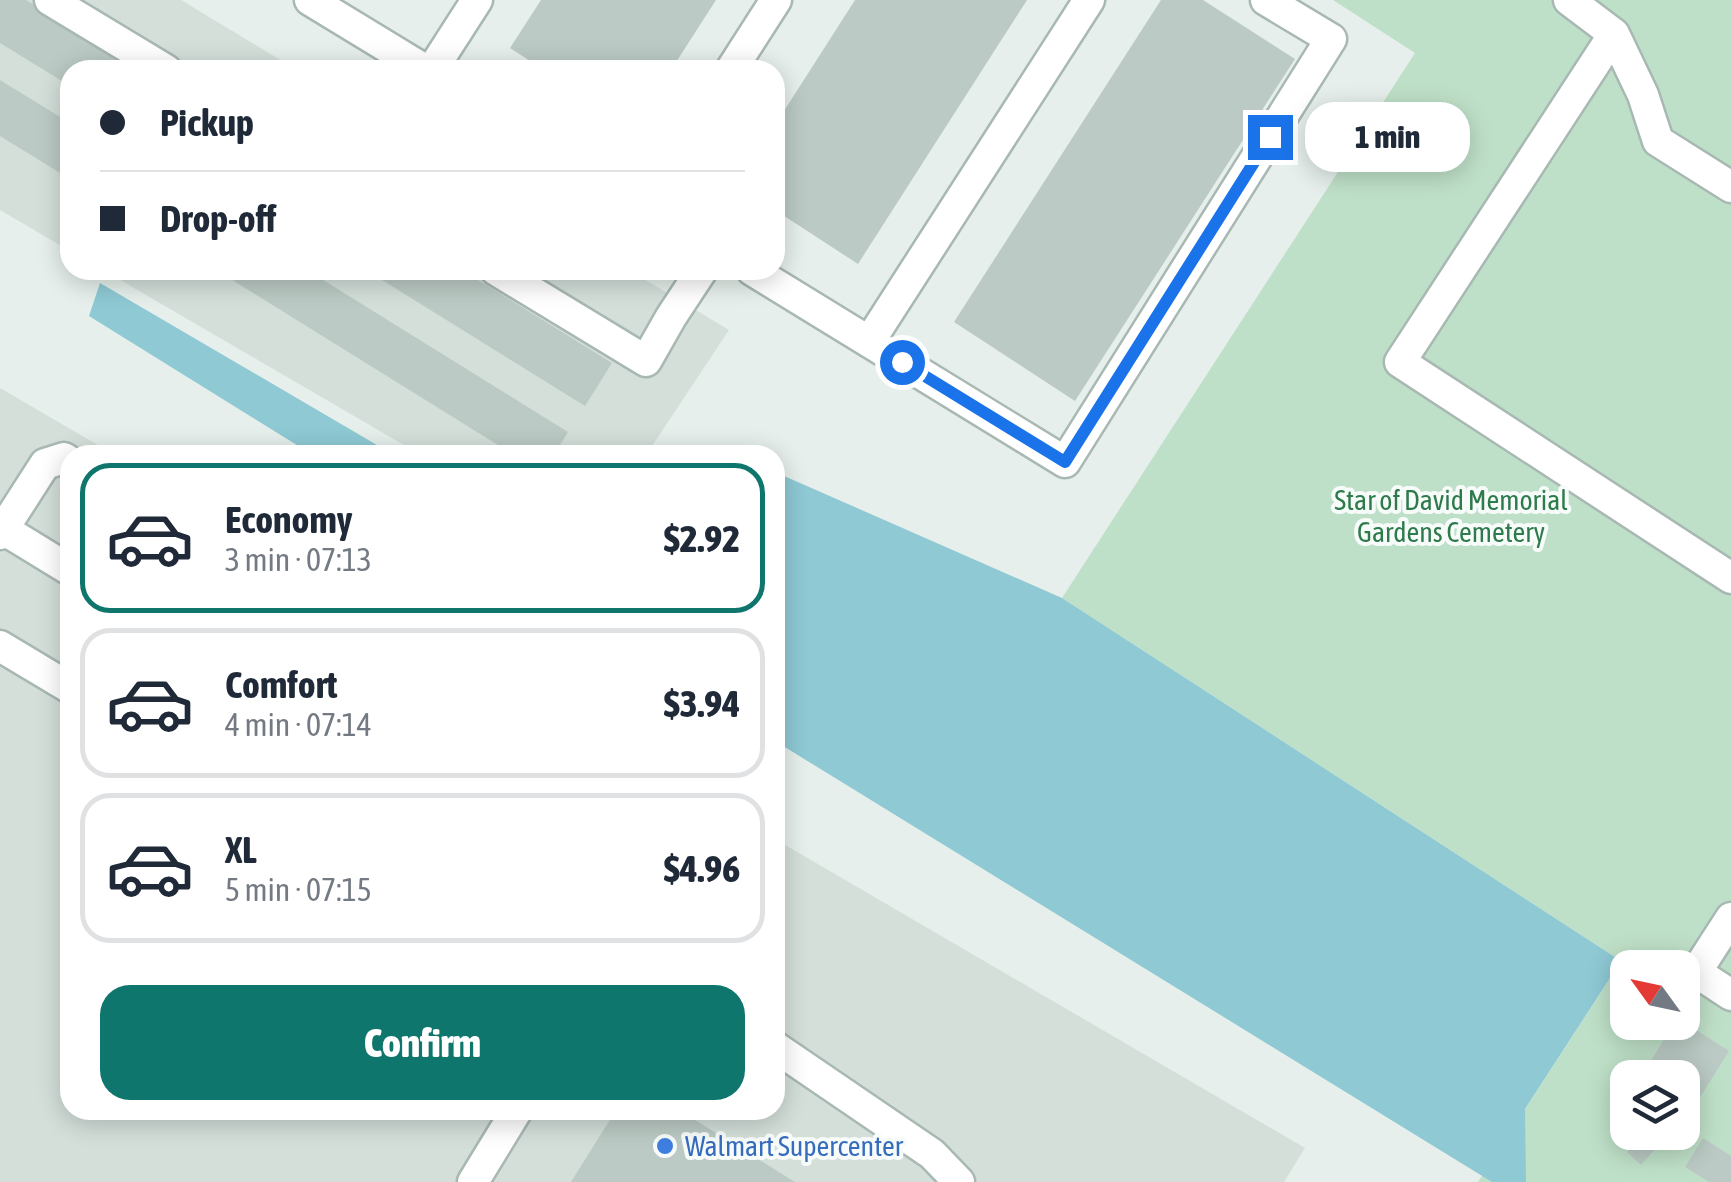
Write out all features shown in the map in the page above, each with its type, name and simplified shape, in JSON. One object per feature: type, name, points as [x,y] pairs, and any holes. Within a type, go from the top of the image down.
[{"type":"lane","points":[[50,0],[149,60]]},
{"type":"lane","points":[[310,0],[411,60]]},
{"type":"lane","points":[[435,60],[476,0]]},
{"type":"lane","points":[[738,60],[776,0]]},
{"type":"lane","points":[[870,342],[1089,0]]},
{"type":"lane","points":[[768,280],[1065,462],[1331,40],[1266,0]]},
{"type":"lane","points":[[1570,0],[1614,34],[1643,96],[1658,141],[1731,187]]},
{"type":"lane","points":[[1614,34],[1400,362],[1731,578]]},
{"type":"lane","points":[[512,280],[646,361],[695,280]]},
{"type":"lane","points":[[60,459],[44,464],[2,531],[60,564]]},
{"type":"lane","points":[[4,651],[60,682]]},
{"type":"lane","points":[[1731,918],[1696,972],[1731,995]]},
{"type":"lane","points":[[785,1053],[932,1154],[959,1182]]},
{"type":"lane","points":[[473,1182],[511,1120]]},
{"type":"shaded area","points":[[0,0],[181,0],[280,60],[60,60],[60,245],[0,210]]},
{"type":"shaded area","points":[[120,280],[646,280],[729,330],[653,445],[404,445]]},
{"type":"shaded area","points":[[0,388],[98,445],[60,445],[60,1120],[785,1120],[785,845],[1305,1148],[1284,1182],[0,1182]]},
{"type":"green space","name":"Star of David Memorial Gardens Cemetery","points":[[1333,0],[1731,0],[1731,1182],[1478,1182],[1610,978],[1610,1040],[1700,1040],[1700,950],[1610,950],[1610,954],[1062,598],[1415,53]]},
{"type":"water","points":[[100,283],[377,445],[297,445],[89,316]]},
{"type":"water","points":[[785,476],[1062,598],[1610,954],[1610,978],[1525,1109],[1526,1182],[1492,1182],[785,747]]},
{"type":"building","points":[[0,0],[26,0],[123,60],[60,60],[60,80],[0,43]]},
{"type":"building","points":[[541,0],[716,0],[677,60],[529,60],[510,48]]},
{"type":"building","points":[[855,0],[1027,0],[858,264],[785,217],[785,109]]},
{"type":"building","points":[[1161,0],[1203,0],[1295,59],[1075,401],[954,322]]},
{"type":"building","points":[[0,80],[60,117],[60,173],[0,136]]},
{"type":"building","points":[[232,280],[323,280],[568,432],[560,445],[498,445]]},
{"type":"building","points":[[382,280],[478,280],[612,363],[585,406]]},
{"type":"building","points":[[1700,1032],[1729,1051],[1700,1097],[1700,1060],[1651,1060],[1664,1040],[1700,1040]]},
{"type":"building","name":"Walmart Supercenter","points":[[610,1120],[695,1120],[795,1182],[571,1182]]},
{"type":"building","points":[[1703,1138],[1731,1156],[1731,1182],[1709,1182],[1685,1167],[1696,1150],[1700,1150]]},
{"type":"building","points":[[1629,1150],[1654,1150],[1641,1165]]},
{"type":"place","name":"Walmart Supercenter","points":[[665,1146]]},
{"type":"route","points":[[902,362],[1065,462],[1270,137]]}]
